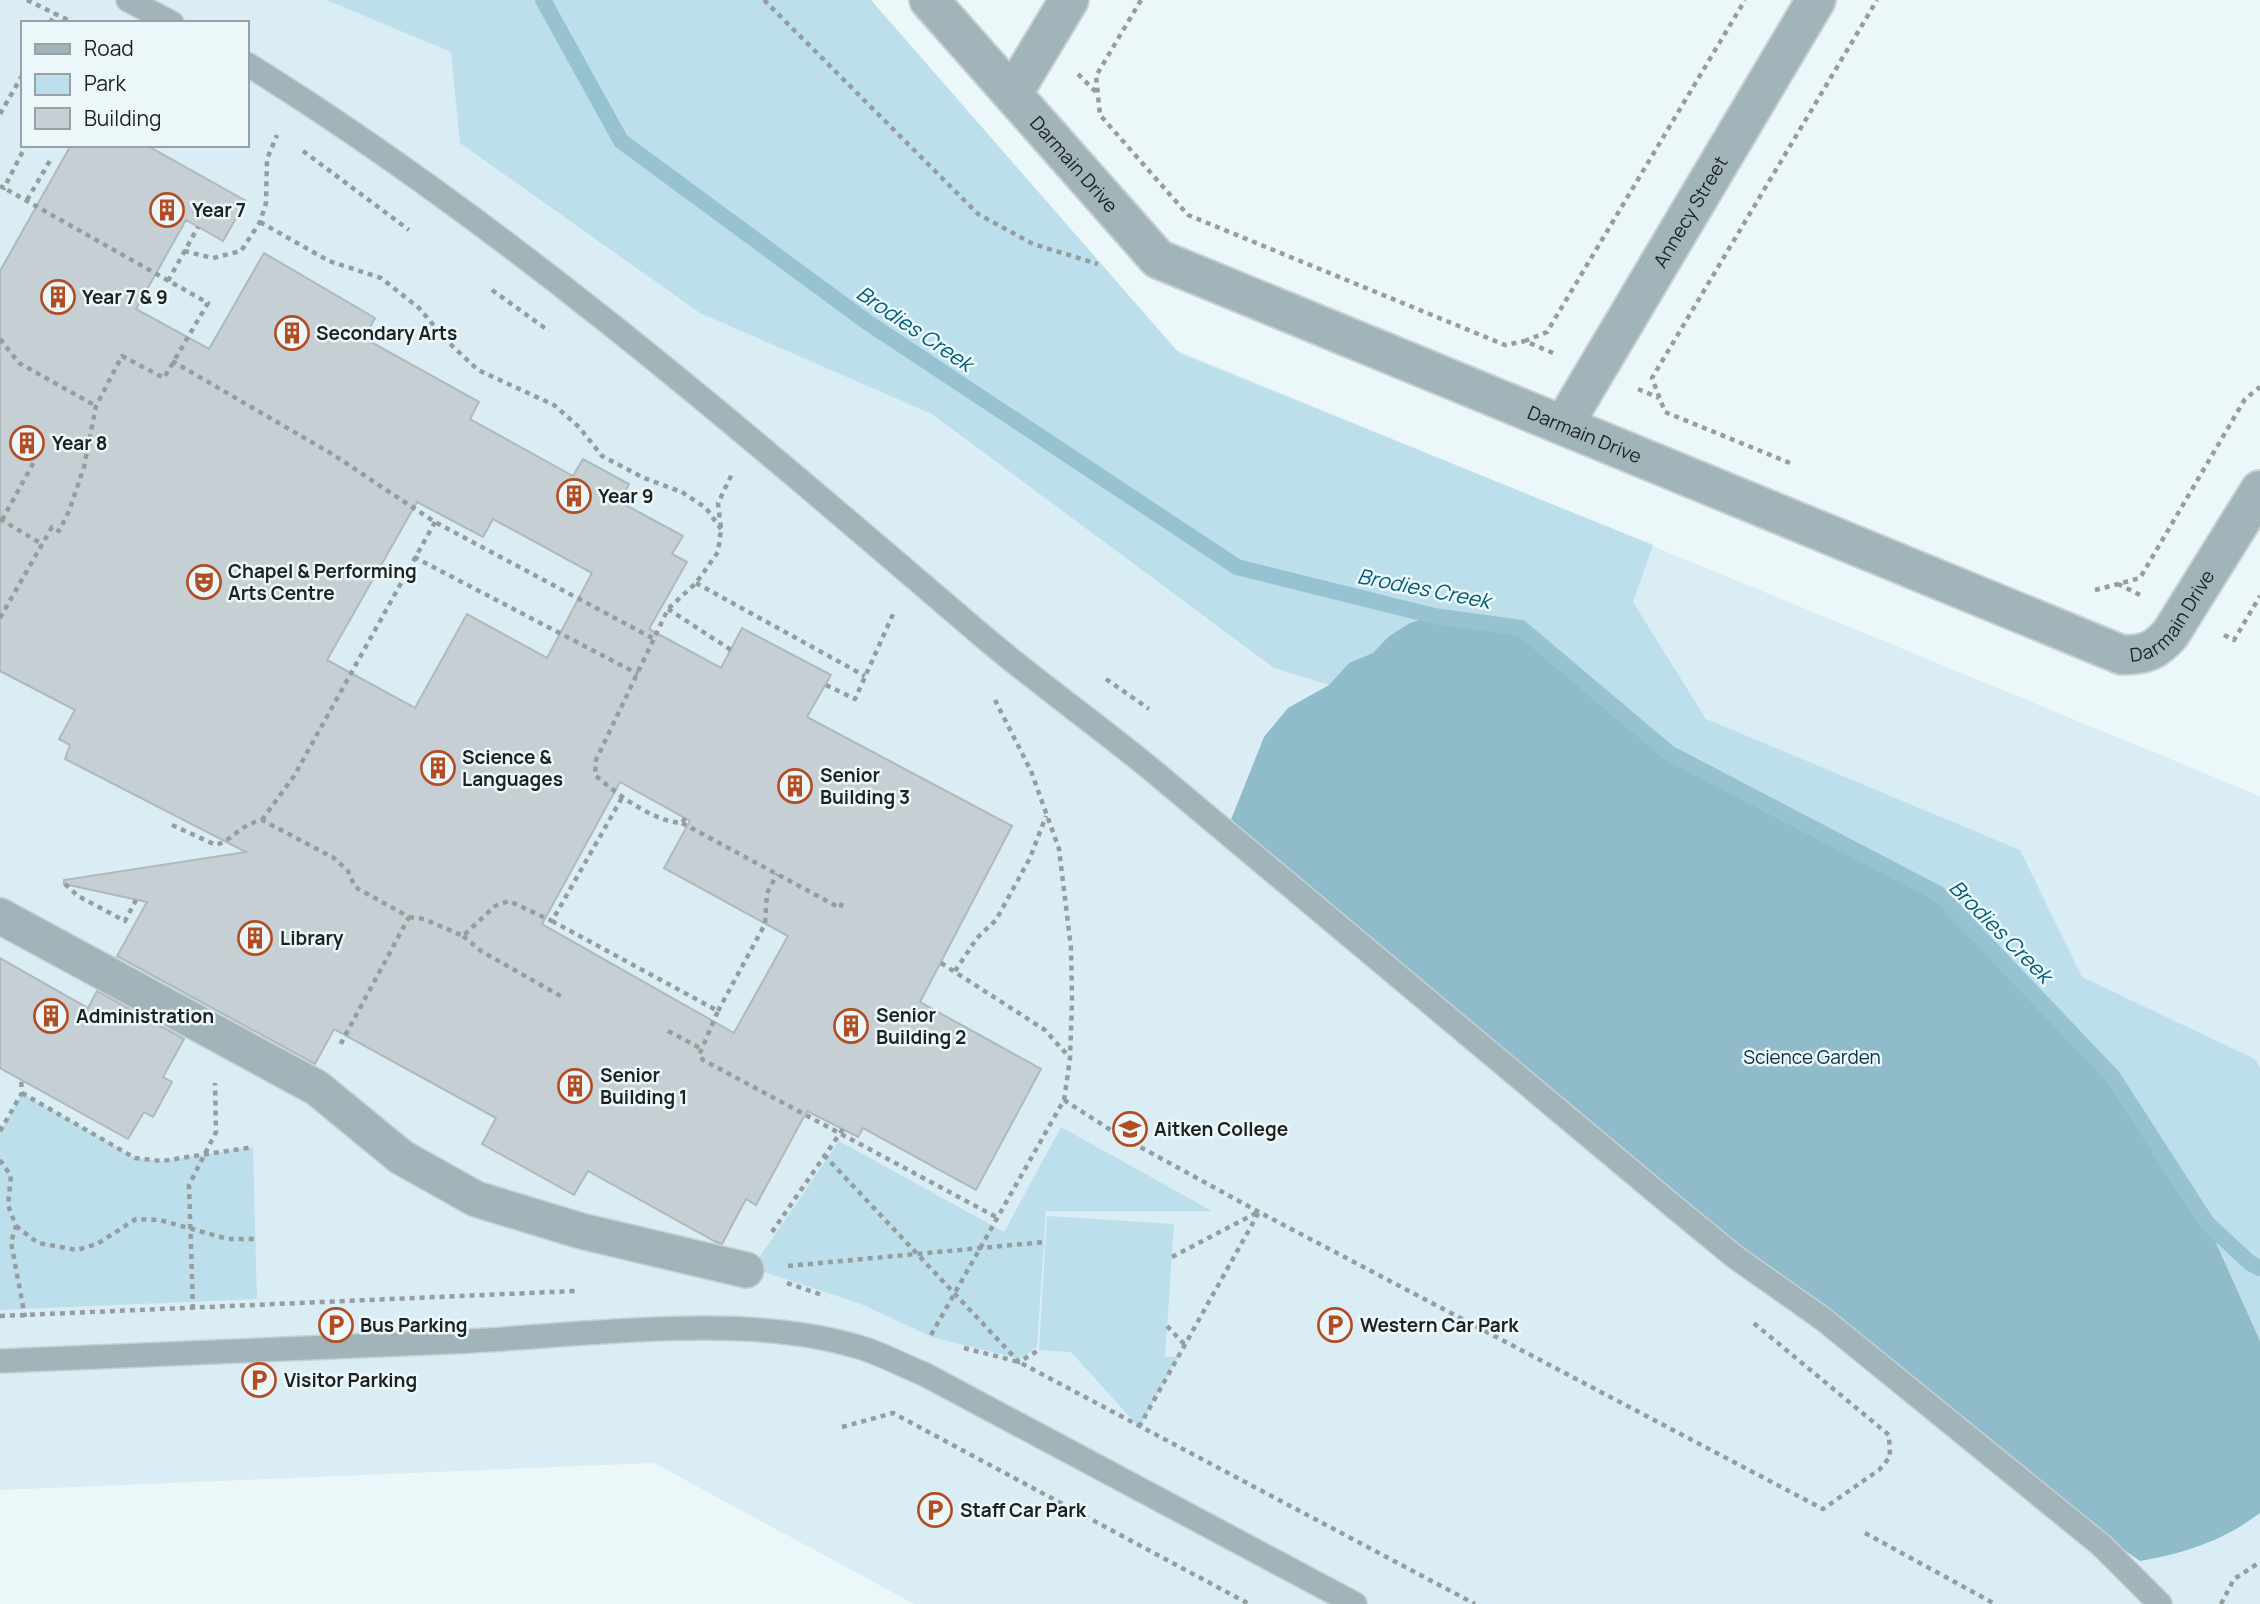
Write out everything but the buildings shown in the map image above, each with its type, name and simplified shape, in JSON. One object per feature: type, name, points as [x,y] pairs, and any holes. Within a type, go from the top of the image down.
[{"type":"street","name":"Darmain Drive","points":[[929,0],[1158,259],[2122,655],[2143,656],[2160,646],[2171,633],[2260,490]]},
{"type":"street","points":[[1013,93],[1069,0]]},
{"type":"street","name":"Annecy Street","points":[[1564,424],[1816,0]]},
{"type":"street","points":[[0,916],[317,1088],[401,1157],[476,1199],[581,1231],[746,1270]]},
{"type":"lane","points":[[128,0],[168,21]]},
{"type":"lane","points":[[248,65],[327,116],[589,309],[748,437],[982,636],[1122,746],[1275,872],[1674,1207],[1735,1256],[1823,1319],[2101,1545],[2160,1604]]},
{"type":"lane","points":[[0,1361],[671,1330],[732,1328],[793,1333],[856,1346],[924,1374],[1355,1604]]},
{"type":"path","points":[[27,0],[70,21]]},
{"type":"path","points":[[764,0],[978,214],[998,228],[1033,244],[1094,263],[1113,266],[1158,259]]},
{"type":"path","points":[[1141,0],[1096,76],[1100,115],[1188,215],[1505,345],[1525,341]]},
{"type":"path","points":[[1792,464],[1665,412],[1652,378],[1877,0]]},
{"type":"path","points":[[51,21],[56,13]]},
{"type":"path","points":[[0,114],[21,77]]},
{"type":"path","points":[[267,128],[286,141]]},
{"type":"path","points":[[184,251],[213,258],[241,251],[260,222],[266,203],[267,159],[278,135]]},
{"type":"path","points":[[295,146],[409,230]]},
{"type":"path","points":[[0,618],[52,527],[59,531],[69,511],[84,467],[96,406],[122,356],[164,378],[208,303],[2,187],[25,147]]},
{"type":"path","points":[[27,200],[51,159]]},
{"type":"path","points":[[260,222],[329,261],[381,278],[419,308],[447,341],[478,370],[554,405],[579,427],[602,456],[644,478],[682,492],[706,508],[721,529]]},
{"type":"path","points":[[168,281],[198,227]]},
{"type":"path","points":[[0,339],[19,363],[96,406]]},
{"type":"path","points":[[172,361],[332,454],[435,522],[656,640]]},
{"type":"path","points":[[35,460],[1,520],[42,544]]},
{"type":"path","points":[[733,473],[718,503],[721,529],[718,552],[696,583],[668,609],[656,640],[596,760],[596,775],[623,796],[669,822],[684,821],[840,908],[842,901]]},
{"type":"path","points":[[172,825],[216,845],[224,842],[242,825],[262,820],[294,776],[435,522]]},
{"type":"path","points":[[414,557],[638,674]]},
{"type":"path","points":[[696,583],[865,676]]},
{"type":"path","points":[[2084,585],[2096,591],[2118,584]]},
{"type":"path","points":[[826,685],[855,699],[897,607]]},
{"type":"path","points":[[668,609],[731,650]]},
{"type":"path","points":[[929,1339],[1064,1100],[1070,1059],[1071,948],[1059,849],[1031,771],[992,695]]},
{"type":"path","points":[[552,921],[623,796]]},
{"type":"path","points":[[955,971],[977,938],[1002,909],[1030,858],[1046,816]]},
{"type":"path","points":[[262,820],[334,858],[348,871],[355,887],[409,917],[424,919],[463,936],[481,951],[564,998]]},
{"type":"path","points":[[777,874],[767,893],[765,924],[718,1011],[699,1055],[703,1060],[838,1135],[874,1150],[998,1217]]},
{"type":"path","points":[[65,884],[78,896],[125,921],[136,901]]},
{"type":"path","points":[[463,936],[502,902],[516,901],[718,1011]]},
{"type":"path","points":[[317,1088],[409,917]]},
{"type":"path","points":[[941,963],[1045,1030],[1070,1059]]},
{"type":"path","points":[[668,1031],[700,1048]]},
{"type":"path","points":[[193,1309],[189,1185],[216,1132],[217,1034]]},
{"type":"path","points":[[1,1127],[22,1093],[21,1079]]},
{"type":"path","points":[[22,1093],[135,1158],[162,1161],[253,1147]]},
{"type":"path","points":[[1064,1100],[1120,1136],[1259,1212],[1823,1509],[1880,1470],[1890,1457]]},
{"type":"path","points":[[746,1270],[843,1129]]},
{"type":"path","points":[[824,1155],[1019,1362],[1039,1350]]},
{"type":"path","points":[[0,1160],[11,1176],[8,1205],[16,1227],[38,1243],[77,1250],[97,1244],[136,1219],[160,1220],[228,1239],[256,1239]]},
{"type":"path","points":[[1172,1257],[1259,1212]]},
{"type":"path","points":[[1259,1212],[1139,1427],[1475,1604]]},
{"type":"path","points":[[16,1227],[11,1242],[24,1316]]},
{"type":"path","points":[[746,1270],[1045,1242]]},
{"type":"path","points":[[0,1316],[589,1290]]},
{"type":"path","points":[[1167,1326],[1185,1345]]},
{"type":"path","points":[[842,1427],[893,1413],[1249,1604]]},
{"type":"path","points":[[1864,1533],[1995,1604]]},
{"type":"path","points":[[2221,1604],[2234,1579],[2260,1562]]},
{"type":"shaded area","name":"Aitken College","points":[[0,0],[326,0],[2260,796],[2260,1604],[914,1604],[654,1463],[0,1490]]},
{"type":"green space","points":[[326,0],[871,0],[1179,353],[1653,545],[1633,602],[1706,719],[2020,850],[2082,977],[2255,1059],[2260,1068],[2260,1341],[2206,1223],[1939,894],[1669,753],[1521,628],[1388,637],[1373,653],[1349,663],[1329,685],[1274,668],[932,414],[700,313],[460,143],[451,52]]},
{"type":"green space","name":"Science Garden","points":[[1434,616],[1521,628],[1669,753],[1939,894],[2113,1077],[2207,1223],[2260,1341],[2260,1513],[2232,1531],[2203,1544],[2140,1561],[2008,1470],[1226,832],[1264,737],[1288,708],[1329,685],[1349,663],[1373,653],[1388,637],[1410,623]]},
{"type":"green space","points":[[22,1093],[135,1158],[162,1161],[253,1147],[257,1299],[0,1310],[0,1125],[3,1126]]},
{"type":"green space","points":[[1061,1127],[1212,1211],[1046,1211],[1037,1347],[1020,1359],[932,1337],[861,1304],[752,1268],[839,1141],[1004,1232]]},
{"type":"green space","points":[[1047,1216],[1174,1224],[1165,1357],[1178,1357],[1139,1427],[1071,1352],[1039,1350]]},
{"type":"waterway","name":"Brodies Creek","points":[[543,0],[621,141],[867,322],[1237,567],[1434,616],[1521,628],[1669,753],[1939,894],[2113,1077],[2207,1223],[2250,1263],[2260,1268]]},
{"type":"place","name":"Year 7","points":[[167,210]]},
{"type":"place","name":"Year 7 & 9","points":[[58,297]]},
{"type":"place","name":"Secondary Arts","points":[[292,333]]},
{"type":"place","name":"Year 8","points":[[27,443]]},
{"type":"place","name":"Year 9","points":[[574,496]]},
{"type":"place","name":"Chapel & Performing Arts Centre","points":[[204,582]]},
{"type":"place","name":"Science & Languages","points":[[438,768]]},
{"type":"place","name":"Senior Building 3","points":[[795,786]]},
{"type":"place","name":"Library","points":[[255,938]]},
{"type":"place","name":"Administration","points":[[51,1016]]},
{"type":"place","name":"Senior Building 2","points":[[851,1026]]},
{"type":"place","name":"Senior Building 1","points":[[575,1086]]},
{"type":"place","name":"Aitken College","points":[[1130,1129]]},
{"type":"place","name":"Bus Parking","points":[[336,1325]]},
{"type":"place","name":"Western Car Park","points":[[1335,1325]]},
{"type":"place","name":"Visitor Parking","points":[[259,1380]]},
{"type":"place","name":"Staff Car Park","points":[[935,1510]]}]
